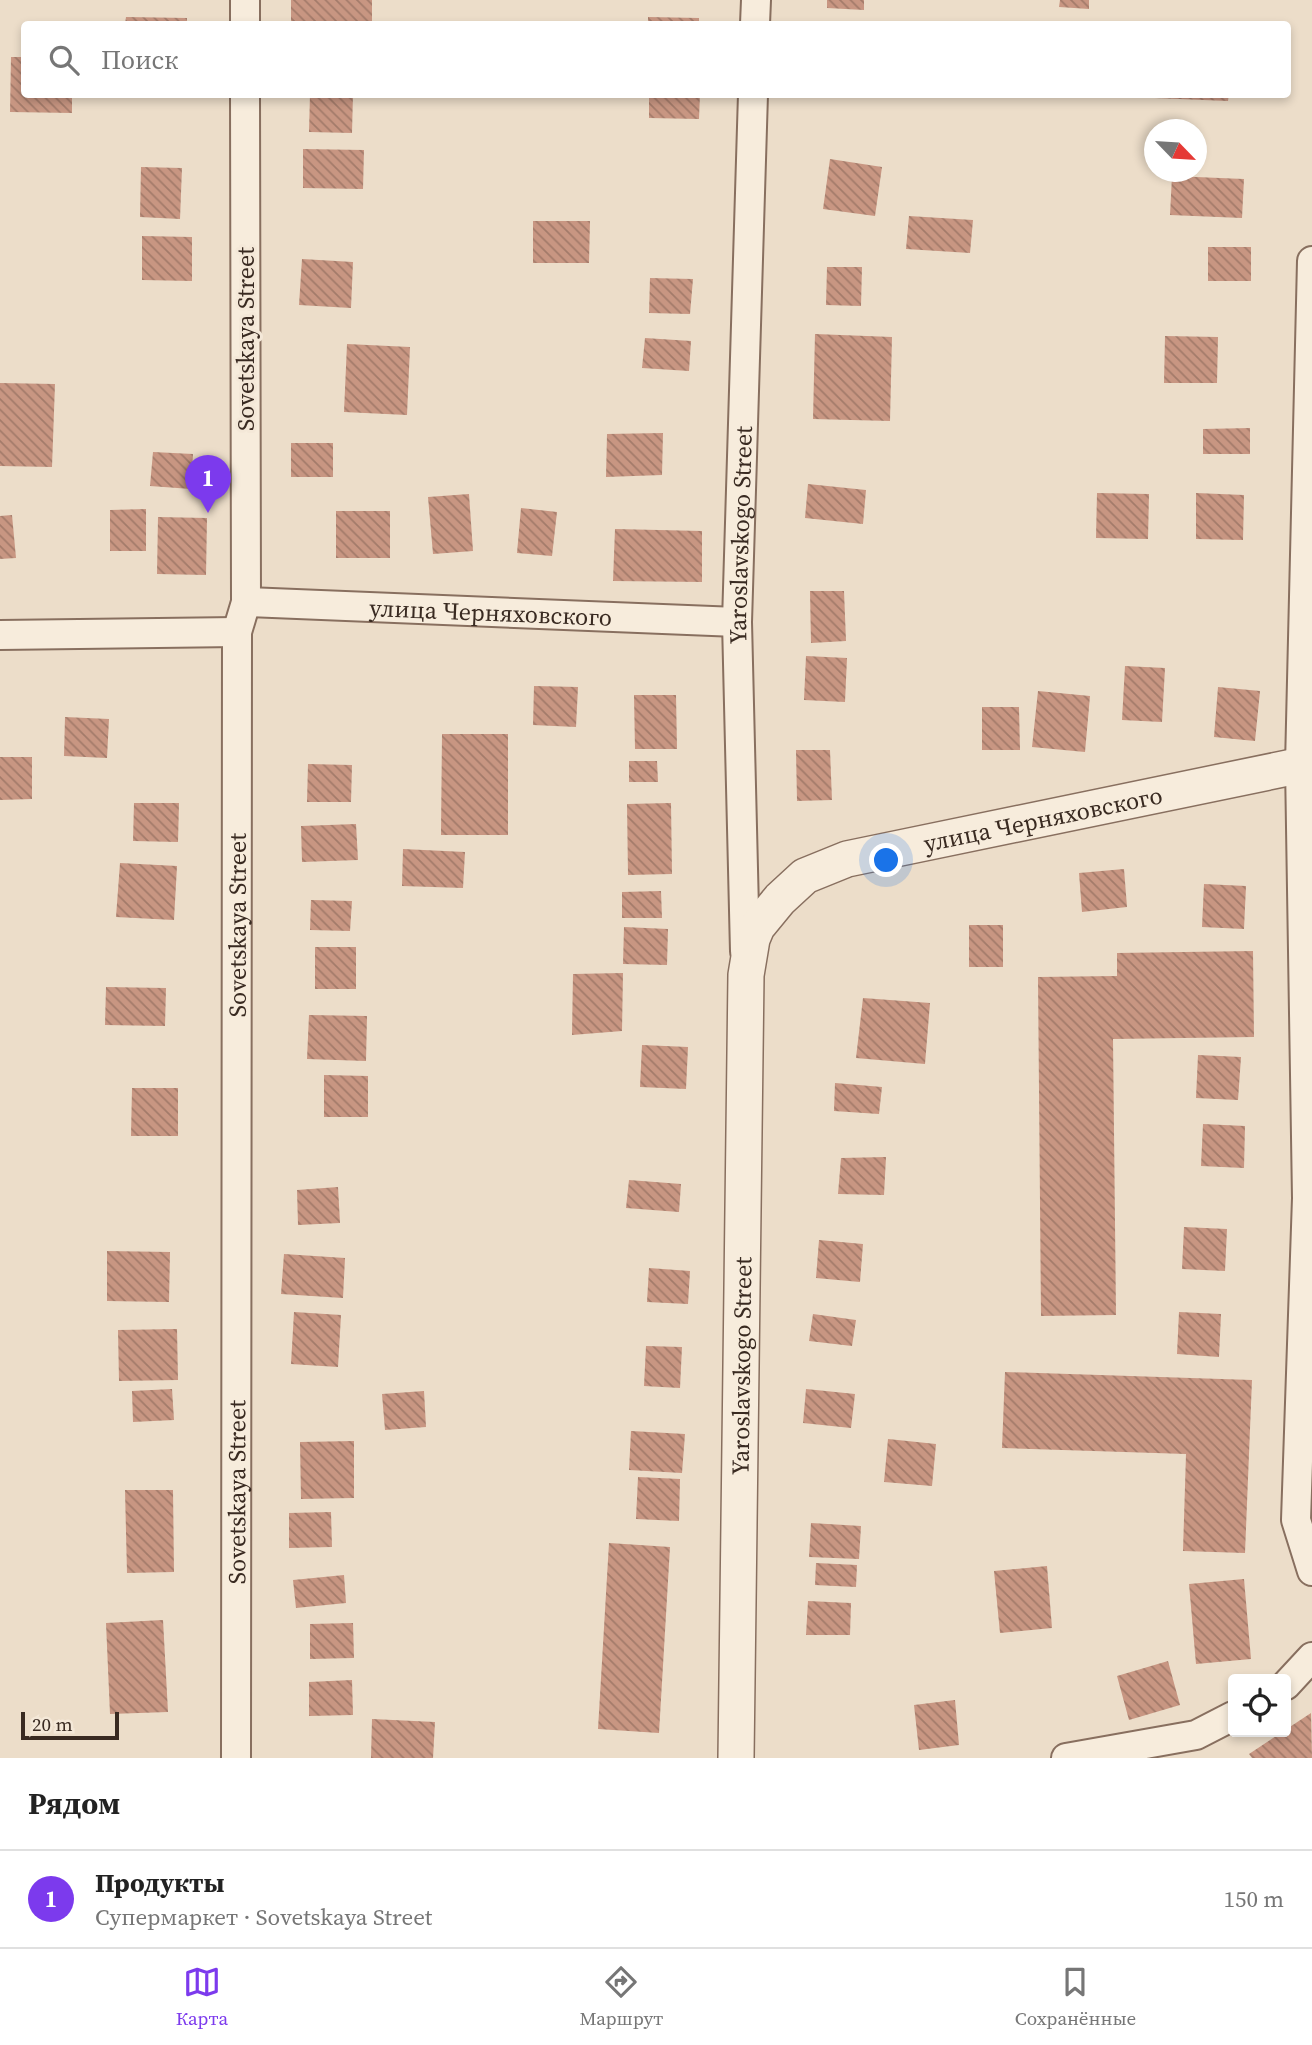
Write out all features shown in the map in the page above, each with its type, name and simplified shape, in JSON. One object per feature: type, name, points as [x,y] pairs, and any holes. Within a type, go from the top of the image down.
[{"type":"street","points":[[244,0],[245,21]]},
{"type":"street","points":[[755,21],[756,0]]},
{"type":"street","name":"Sovetskaya Street","points":[[236,1758],[237,632],[246,602],[245,98]]},
{"type":"street","name":"Yaroslavskogo Street","points":[[736,1758],[746,975],[737,622],[753,98]]},
{"type":"street","points":[[1312,261],[1306,764],[1309,1198],[1296,1520],[1312,1571]]},
{"type":"street","name":"улица Черняховского","points":[[246,602],[737,622]]},
{"type":"street","points":[[0,635],[237,632]]},
{"type":"street","name":"улица Черняховского","points":[[757,927],[780,899],[805,876],[847,859],[1306,764]]},
{"type":"street","name":"Yaroslavskogo Street","points":[[746,975],[752,939],[757,927]]},
{"type":"street","points":[[1291,1680],[1312,1657]]},
{"type":"street","points":[[1066,1758],[1196,1735],[1228,1719]]},
{"type":"building","points":[[291,0],[372,0],[372,21],[291,21]]},
{"type":"building","points":[[827,0],[864,0],[864,10],[827,8]]},
{"type":"building","points":[[1060,0],[1089,0],[1089,9],[1059,7]]},
{"type":"building","points":[[126,17],[187,18],[187,21],[125,21]]},
{"type":"building","points":[[648,17],[699,18],[699,21],[648,21]]},
{"type":"building","points":[[11,57],[21,57],[21,98],[72,98],[72,113],[10,112]]},
{"type":"building","points":[[310,98],[353,98],[352,133],[309,132]]},
{"type":"building","points":[[649,98],[700,98],[699,119],[649,118]]},
{"type":"building","points":[[1154,98],[1228,98],[1228,101]]},
{"type":"building","points":[[303,149],[364,150],[363,189],[303,188]]},
{"type":"building","points":[[830,159],[882,167],[875,216],[823,209]]},
{"type":"building","points":[[141,167],[182,168],[180,219],[140,217]]},
{"type":"building","points":[[1207,177],[1244,179],[1242,218],[1170,215],[1172,182],[1207,182]]},
{"type":"building","points":[[909,216],[973,220],[970,253],[906,249]]},
{"type":"building","points":[[533,221],[590,221],[589,263],[533,263]]},
{"type":"building","points":[[142,236],[192,237],[192,281],[142,280]]},
{"type":"building","points":[[1208,247],[1251,247],[1251,281],[1208,281]]},
{"type":"building","points":[[302,259],[353,262],[351,308],[299,305]]},
{"type":"building","points":[[827,267],[862,267],[861,306],[826,305]]},
{"type":"building","points":[[650,278],[693,279],[690,314],[649,313]]},
{"type":"building","points":[[815,334],[892,337],[890,421],[813,419]]},
{"type":"building","points":[[1165,336],[1218,337],[1217,383],[1164,383]]},
{"type":"building","points":[[645,338],[691,341],[689,371],[642,368]]},
{"type":"building","points":[[347,344],[410,347],[407,415],[344,412]]},
{"type":"building","points":[[0,383],[55,384],[52,467],[0,466]]},
{"type":"building","points":[[1250,428],[1250,454],[1203,454],[1203,429]]},
{"type":"building","points":[[663,433],[662,475],[606,477],[607,434]]},
{"type":"building","points":[[291,443],[333,443],[333,477],[291,477]]},
{"type":"building","points":[[153,452],[193,454],[191,489],[150,486]]},
{"type":"building","points":[[808,484],[866,490],[863,524],[805,518]]},
{"type":"building","points":[[1097,493],[1149,494],[1148,539],[1096,538]]},
{"type":"building","points":[[1196,493],[1244,495],[1243,540],[1196,539]]},
{"type":"building","points":[[469,494],[473,551],[433,554],[428,497]]},
{"type":"building","points":[[521,508],[557,512],[552,556],[517,553]]},
{"type":"building","points":[[146,509],[146,551],[110,551],[110,510]]},
{"type":"building","points":[[336,511],[390,511],[390,558],[336,558]]},
{"type":"building","points":[[12,515],[16,558],[0,559],[0,516]]},
{"type":"building","points":[[158,517],[207,518],[206,575],[157,574]]},
{"type":"building","points":[[615,529],[702,531],[702,582],[613,581]]},
{"type":"building","points":[[810,591],[844,591],[846,641],[811,643]]},
{"type":"building","points":[[806,656],[847,658],[845,702],[804,700]]},
{"type":"building","points":[[1125,666],[1165,668],[1162,722],[1122,720]]},
{"type":"building","points":[[534,686],[578,687],[576,727],[533,725]]},
{"type":"building","points":[[1218,687],[1260,691],[1255,741],[1214,737]]},
{"type":"building","points":[[1038,691],[1090,696],[1085,752],[1032,747]]},
{"type":"building","points":[[634,695],[676,695],[677,749],[635,749]]},
{"type":"building","points":[[982,707],[1019,707],[1020,750],[982,750]]},
{"type":"building","points":[[65,717],[109,719],[107,758],[64,756]]},
{"type":"building","points":[[442,734],[508,734],[508,835],[441,835]]},
{"type":"building","points":[[796,750],[830,750],[832,800],[797,801]]},
{"type":"building","points":[[0,757],[32,757],[32,799],[0,800]]},
{"type":"building","points":[[629,761],[657,761],[658,782],[629,782]]},
{"type":"building","points":[[308,764],[352,765],[351,802],[307,802]]},
{"type":"building","points":[[134,803],[179,803],[178,842],[133,841]]},
{"type":"building","points":[[671,803],[672,874],[628,875],[627,804]]},
{"type":"building","points":[[356,824],[358,860],[302,862],[301,826]]},
{"type":"building","points":[[403,849],[465,852],[463,888],[402,886]]},
{"type":"building","points":[[120,863],[177,866],[174,920],[116,917]]},
{"type":"building","points":[[1124,869],[1127,907],[1082,912],[1079,873]]},
{"type":"building","points":[[1204,884],[1246,886],[1244,929],[1202,927]]},
{"type":"building","points":[[661,891],[662,918],[622,918],[622,892]]},
{"type":"building","points":[[311,900],[352,901],[350,931],[310,930]]},
{"type":"building","points":[[969,925],[1003,925],[1003,967],[969,967]]},
{"type":"building","points":[[624,927],[668,929],[667,965],[623,964]]},
{"type":"building","points":[[315,947],[356,947],[356,989],[315,989]]},
{"type":"building","points":[[1253,951],[1254,1037],[1113,1039],[1116,1315],[1041,1316],[1038,977],[1117,976],[1117,953]]},
{"type":"building","points":[[623,973],[622,1031],[572,1035],[573,974]]},
{"type":"building","points":[[106,987],[166,988],[165,1026],[105,1025]]},
{"type":"building","points":[[863,998],[930,1003],[925,1064],[856,1058]]},
{"type":"building","points":[[309,1015],[367,1016],[366,1061],[307,1059]]},
{"type":"building","points":[[642,1045],[688,1047],[686,1089],[640,1087]]},
{"type":"building","points":[[1198,1055],[1241,1057],[1238,1100],[1196,1098]]},
{"type":"building","points":[[324,1075],[368,1076],[368,1117],[324,1117]]},
{"type":"building","points":[[835,1083],[882,1087],[879,1114],[834,1111]]},
{"type":"building","points":[[132,1088],[178,1088],[178,1136],[131,1136]]},
{"type":"building","points":[[1203,1124],[1245,1126],[1244,1168],[1201,1166]]},
{"type":"building","points":[[886,1157],[884,1195],[838,1194],[841,1158]]},
{"type":"building","points":[[629,1180],[681,1184],[679,1212],[626,1208]]},
{"type":"building","points":[[338,1187],[340,1223],[298,1225],[297,1190]]},
{"type":"building","points":[[1184,1227],[1227,1229],[1225,1271],[1182,1269]]},
{"type":"building","points":[[819,1240],[863,1244],[860,1282],[816,1278]]},
{"type":"building","points":[[107,1251],[170,1252],[169,1302],[107,1301]]},
{"type":"building","points":[[284,1254],[345,1258],[343,1298],[281,1294]]},
{"type":"building","points":[[649,1268],[690,1271],[688,1304],[647,1302]]},
{"type":"building","points":[[294,1312],[341,1315],[338,1367],[291,1364]]},
{"type":"building","points":[[1179,1312],[1221,1314],[1219,1357],[1177,1354]]},
{"type":"building","points":[[813,1314],[856,1320],[852,1346],[809,1341]]},
{"type":"building","points":[[177,1329],[178,1380],[119,1381],[118,1330]]},
{"type":"building","points":[[646,1346],[682,1347],[680,1388],[644,1386]]},
{"type":"building","points":[[1005,1372],[1252,1380],[1245,1553],[1183,1551],[1186,1454],[1002,1448]]},
{"type":"building","points":[[172,1389],[174,1420],[133,1422],[132,1391]]},
{"type":"building","points":[[806,1389],[855,1394],[851,1428],[803,1423]]},
{"type":"building","points":[[424,1391],[426,1427],[385,1430],[382,1394]]},
{"type":"building","points":[[631,1431],[685,1434],[682,1473],[629,1470]]},
{"type":"building","points":[[888,1439],[936,1444],[932,1486],[884,1482]]},
{"type":"building","points":[[354,1441],[354,1498],[301,1499],[300,1442]]},
{"type":"building","points":[[638,1477],[680,1479],[679,1521],[636,1519]]},
{"type":"building","points":[[125,1490],[173,1490],[174,1572],[127,1573]]},
{"type":"building","points":[[331,1512],[332,1547],[289,1548],[289,1513]]},
{"type":"building","points":[[811,1523],[861,1526],[859,1559],[809,1557]]},
{"type":"building","points":[[609,1543],[670,1547],[659,1733],[598,1729]]},
{"type":"building","points":[[816,1563],[857,1565],[856,1587],[815,1585]]},
{"type":"building","points":[[1047,1566],[1052,1628],[1000,1633],[994,1571]]},
{"type":"building","points":[[344,1575],[346,1603],[296,1608],[293,1580]]},
{"type":"building","points":[[1244,1579],[1251,1659],[1196,1664],[1189,1584]]},
{"type":"building","points":[[808,1601],[851,1603],[850,1635],[806,1635]]},
{"type":"building","points":[[163,1620],[168,1712],[110,1714],[106,1623]]},
{"type":"building","points":[[353,1623],[354,1658],[310,1659],[310,1624]]},
{"type":"building","points":[[1168,1661],[1180,1705],[1129,1720],[1117,1676]]},
{"type":"building","points":[[352,1680],[353,1715],[309,1716],[309,1682]]},
{"type":"building","points":[[955,1700],[959,1745],[919,1750],[914,1705]]},
{"type":"building","points":[[1311,1713],[1312,1758],[1252,1758],[1249,1754],[1275,1737],[1291,1737],[1291,1726]]},
{"type":"building","points":[[372,1719],[435,1722],[433,1758],[371,1758]]},
{"type":"place","name":"Продукты","points":[[208,513]]}]
